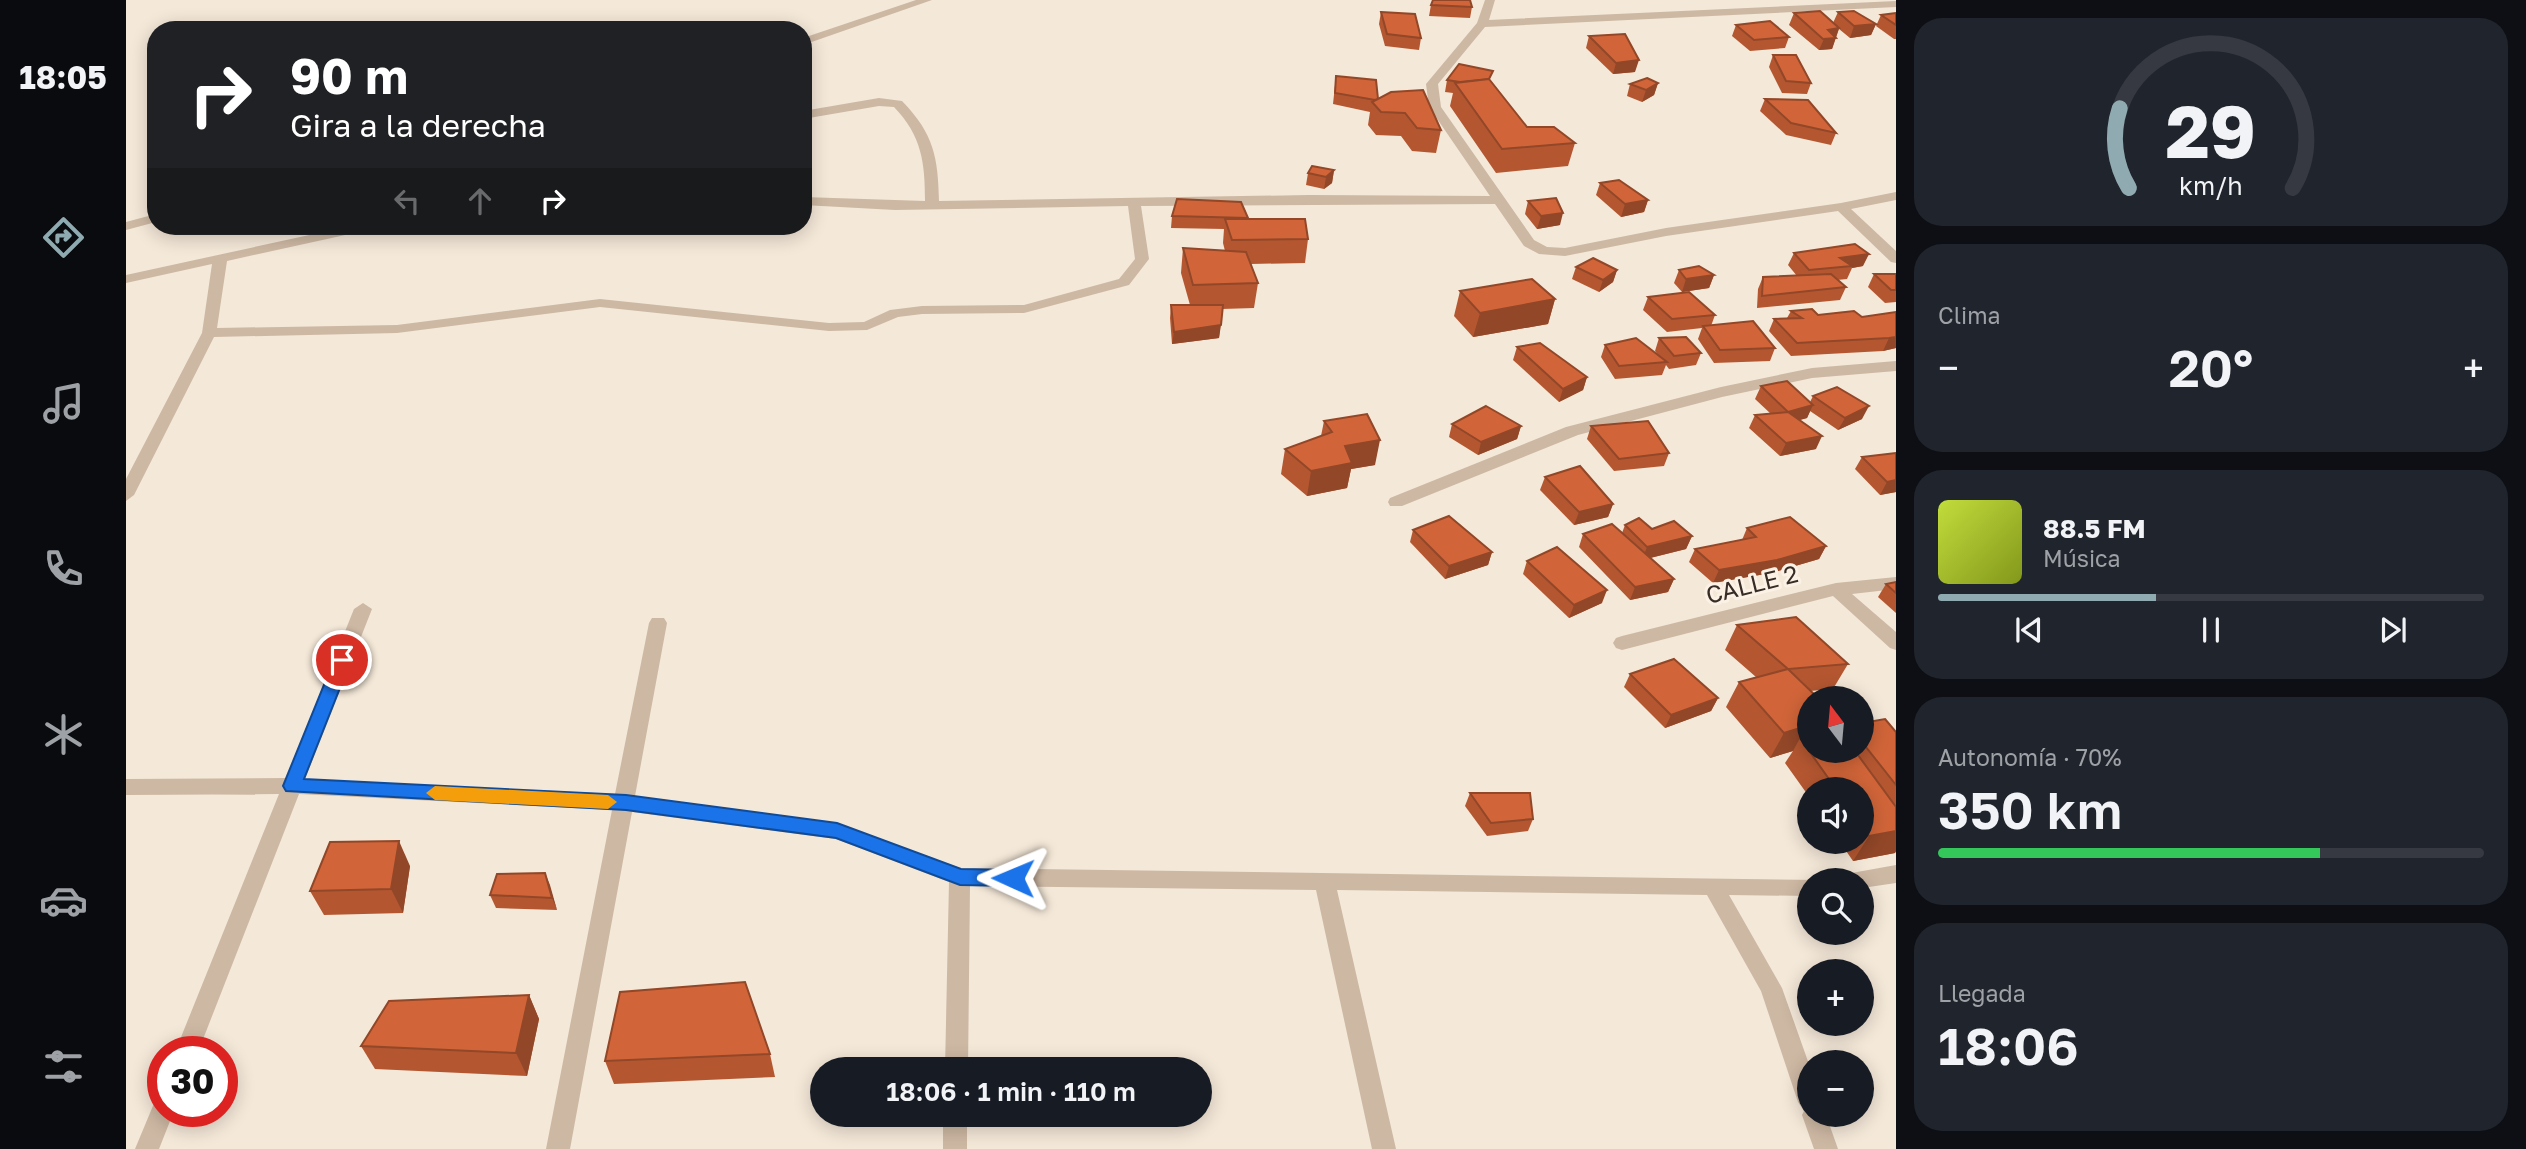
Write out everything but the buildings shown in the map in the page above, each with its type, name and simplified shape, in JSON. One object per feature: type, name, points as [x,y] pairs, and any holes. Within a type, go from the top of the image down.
[{"type":"street","points":[[812,39],[927,0]]},
{"type":"street","points":[[1490,0],[1482,24],[1432,84],[1435,107],[1529,243],[1544,251],[1565,252],[1666,232],[1841,207],[1896,196]]},
{"type":"street","points":[[1482,24],[1896,4]]},
{"type":"street","points":[[812,114],[879,103],[898,104],[924,137],[931,151],[932,205]]},
{"type":"street","points":[[812,201],[932,205],[1497,200]]},
{"type":"street","points":[[209,332],[397,329],[600,303],[829,327],[867,326],[895,313],[922,310],[1024,309],[1124,282],[1142,259],[1133,202]]},
{"type":"street","points":[[1841,207],[1896,259]]},
{"type":"street","points":[[126,226],[147,220]]},
{"type":"street","points":[[126,279],[329,235]]},
{"type":"street","points":[[126,495],[209,332],[220,260]]},
{"type":"street","points":[[1396,502],[1572,431],[1721,392],[1812,373],[1896,366]]},
{"type":"street","name":"CALLE 2","points":[[1622,643],[1836,589],[1896,583]]},
{"type":"street","points":[[1836,589],[1896,643]]},
{"type":"street","points":[[192,1036],[363,609]]},
{"type":"street","points":[[558,1149],[626,803],[658,623]]},
{"type":"street","points":[[126,787],[292,786],[626,803],[837,831],[960,877],[1797,887]]},
{"type":"street","points":[[1874,877],[1896,874]]},
{"type":"street","points":[[956,1057],[960,877]]},
{"type":"street","points":[[1325,882],[1384,1149]]},
{"type":"street","points":[[1713,886],[1771,988],[1797,1064]]},
{"type":"street","points":[[147,1149],[156,1127]]},
{"type":"street","points":[[955,1127],[955,1149]]},
{"type":"street","points":[[1818,1127],[1826,1149]]},
{"type":"slow traffic","points":[[435,793],[608,802]]},
{"type":"route","points":[[342,660],[292,786],[626,803],[837,831],[960,877],[1013,878]]}]
